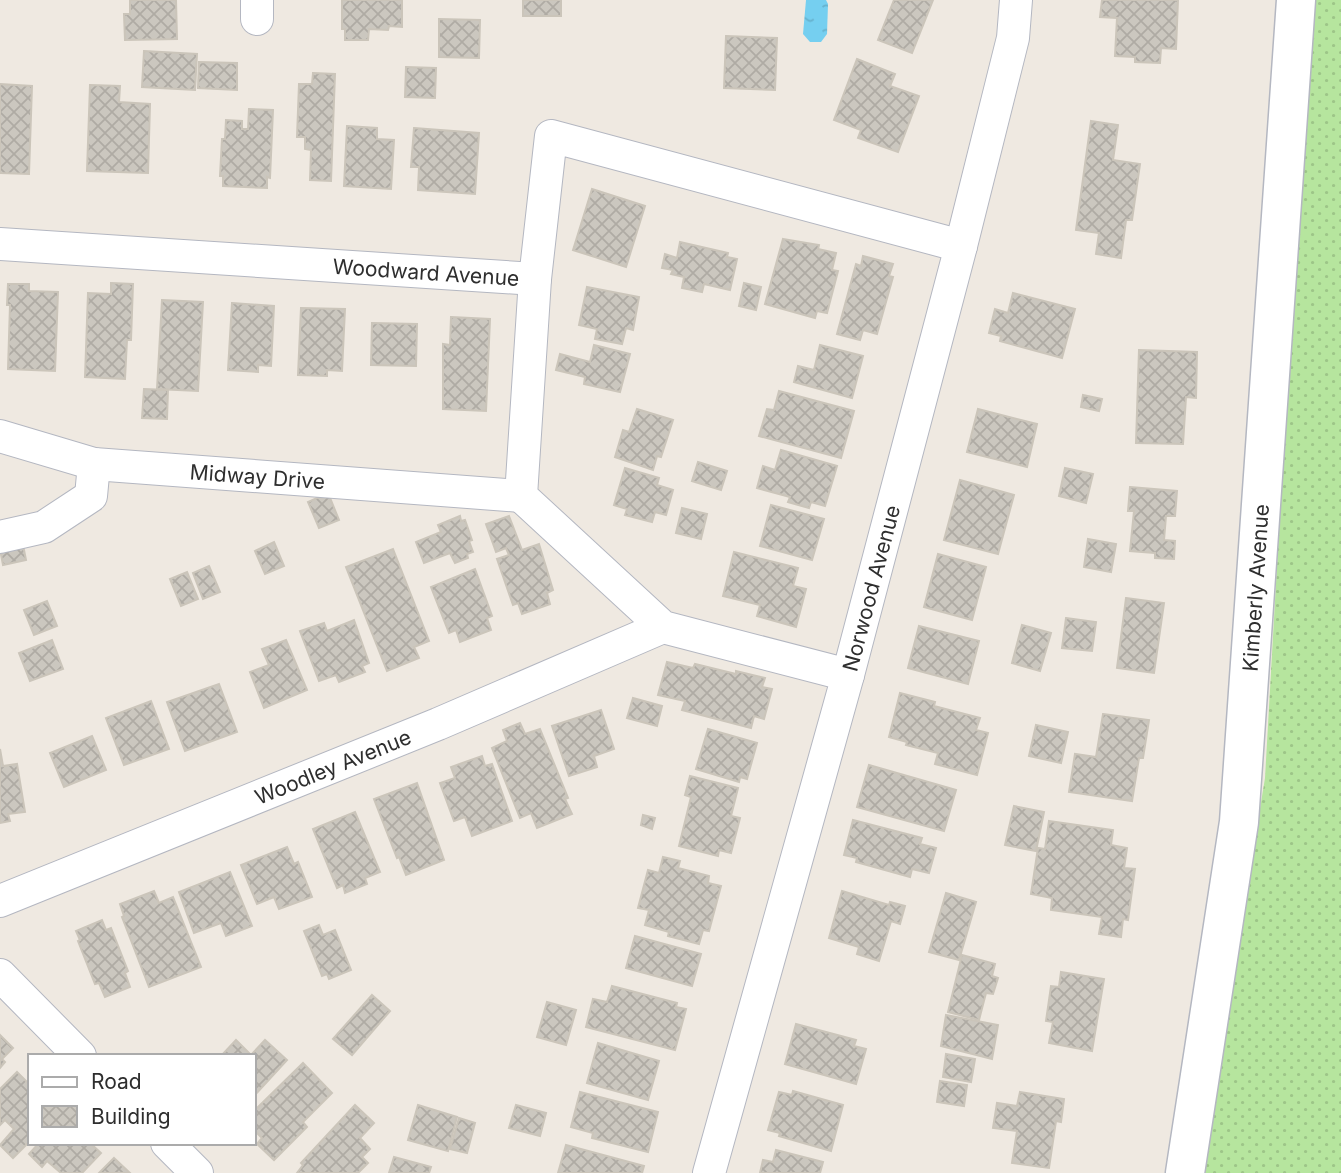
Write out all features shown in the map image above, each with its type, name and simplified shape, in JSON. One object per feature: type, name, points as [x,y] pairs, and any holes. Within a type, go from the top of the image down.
[{"type":"street","name":"Norwood Avenue","points":[[709,1173],[848,675],[961,246],[1013,38],[1016,0]]},
{"type":"street","name":"Kimberly Avenue","points":[[1185,1173],[1239,822],[1296,0]]},
{"type":"street","name":"Woodward Avenue","points":[[0,244],[535,279],[551,136],[961,246]]},
{"type":"street","points":[[535,279],[521,496],[663,626],[848,675]]},
{"type":"street","name":"Midway Drive","points":[[0,436],[94,464],[521,496]]},
{"type":"street","points":[[0,537],[44,527],[90,496],[94,464]]},
{"type":"street","name":"Woodley Avenue","points":[[0,901],[438,724],[663,626]]},
{"type":"street","points":[[0,975],[78,1054]]},
{"type":"street","points":[[169,1145],[197,1173]]},
{"type":"green space","points":[[1309,0],[1341,0],[1341,1173],[1200,1173],[1265,778]]},
{"type":"water","points":[[806,0],[826,0],[828,4],[827,34],[821,42],[810,42],[803,34]]},
{"type":"building","points":[[130,0],[176,0],[177,39],[125,40],[124,14],[130,14]]},
{"type":"building","points":[[342,0],[402,0],[402,27],[389,26],[388,30],[369,29],[368,40],[345,40],[345,29],[342,29]]},
{"type":"building","points":[[523,0],[561,0],[561,16],[523,16]]},
{"type":"building","points":[[894,0],[933,0],[912,53],[878,40]]},
{"type":"building","points":[[1102,0],[1178,0],[1176,49],[1161,48],[1160,63],[1135,62],[1135,57],[1115,56],[1117,18],[1100,17]]},
{"type":"building","points":[[439,19],[480,20],[479,58],[439,57]]},
{"type":"building","points":[[726,36],[777,38],[775,90],[724,88]]},
{"type":"building","points":[[144,51],[197,54],[195,90],[142,87]]},
{"type":"building","points":[[857,59],[895,74],[890,86],[919,96],[898,152],[858,138],[861,130],[834,120]]},
{"type":"building","points":[[199,62],[237,63],[237,90],[198,88]]},
{"type":"building","points":[[406,67],[436,68],[435,98],[405,97]]},
{"type":"building","points":[[313,73],[335,74],[331,181],[310,180],[311,150],[305,149],[305,137],[297,137],[299,84],[312,84]]},
{"type":"building","points":[[0,84],[32,86],[29,174],[0,173]]},
{"type":"building","points":[[90,85],[120,86],[119,102],[150,104],[148,173],[87,171]]},
{"type":"building","points":[[249,109],[273,110],[270,178],[267,177],[267,188],[223,186],[223,176],[220,176],[226,120],[242,121],[242,129],[248,129]]},
{"type":"building","points":[[1091,121],[1118,125],[1113,160],[1140,164],[1132,220],[1126,220],[1121,258],[1096,254],[1099,233],[1076,230]]},
{"type":"building","points":[[347,126],[377,128],[377,139],[394,140],[391,189],[344,186]]},
{"type":"building","points":[[414,128],[479,133],[475,194],[418,190],[419,167],[411,167]]},
{"type":"building","points":[[592,189],[645,206],[626,267],[573,250]]},
{"type":"building","points":[[783,239],[819,245],[818,249],[836,253],[832,270],[838,271],[827,313],[817,311],[815,318],[765,304]]},
{"type":"building","points":[[680,242],[728,253],[727,257],[737,259],[730,290],[704,284],[702,292],[682,288],[684,277],[671,274],[673,270],[662,268],[665,254],[677,258]]},
{"type":"building","points":[[863,256],[893,264],[889,276],[893,277],[877,334],[863,330],[860,340],[837,334],[856,264],[861,266]]},
{"type":"building","points":[[111,283],[133,284],[131,340],[127,340],[125,379],[85,377],[88,293],[111,294]]},
{"type":"building","points":[[744,283],[761,287],[756,310],[739,306]]},
{"type":"building","points":[[8,284],[29,284],[29,291],[58,292],[55,371],[8,369]]},
{"type":"building","points":[[587,287],[639,297],[633,330],[626,328],[622,344],[595,339],[597,329],[579,325]]},
{"type":"building","points":[[1013,293],[1075,309],[1062,358],[1000,341],[1001,336],[989,333],[995,309],[1008,313]]},
{"type":"building","points":[[162,300],[203,302],[198,391],[157,389]]},
{"type":"building","points":[[232,303],[274,306],[271,366],[258,365],[258,372],[228,370]]},
{"type":"building","points":[[301,308],[345,309],[342,371],[327,370],[327,376],[298,375]]},
{"type":"building","points":[[451,317],[490,319],[486,411],[443,409],[443,344],[450,345]]},
{"type":"building","points":[[372,323],[417,324],[416,366],[371,365]]},
{"type":"building","points":[[594,345],[630,354],[620,392],[584,384],[585,377],[556,370],[560,354],[590,362]]},
{"type":"building","points":[[820,345],[863,356],[852,398],[794,382],[798,366],[814,370]]},
{"type":"building","points":[[1139,350],[1197,352],[1196,398],[1186,397],[1183,444],[1136,443]]},
{"type":"building","points":[[144,389],[168,390],[167,419],[142,418]]},
{"type":"building","points":[[779,391],[854,411],[841,458],[759,436],[767,409],[774,410]]},
{"type":"building","points":[[1083,395],[1102,399],[1099,411],[1081,407]]},
{"type":"building","points":[[637,409],[673,420],[661,457],[657,456],[653,470],[615,457],[623,430],[629,432]]},
{"type":"building","points":[[978,409],[1037,424],[1027,467],[967,452]]},
{"type":"building","points":[[781,450],[837,466],[825,506],[811,502],[809,508],[788,502],[790,497],[757,488],[763,466],[775,470]]},
{"type":"building","points":[[698,462],[727,471],[721,490],[692,481]]},
{"type":"building","points":[[625,468],[659,478],[657,485],[673,490],[666,515],[655,512],[652,522],[625,515],[627,509],[614,505]]},
{"type":"building","points":[[1065,468],[1093,474],[1086,503],[1059,496]]},
{"type":"building","points":[[960,480],[1014,495],[998,554],[944,540]]},
{"type":"building","points":[[1130,487],[1177,491],[1175,516],[1166,516],[1164,540],[1175,541],[1174,559],[1155,558],[1155,553],[1130,551],[1134,511],[1128,511]]},
{"type":"building","points":[[328,493],[339,520],[319,528],[308,502]]},
{"type":"building","points":[[771,505],[824,519],[812,560],[760,546]]},
{"type":"building","points":[[682,508],[707,514],[701,539],[676,533]]},
{"type":"building","points":[[460,516],[461,521],[465,520],[473,552],[467,554],[468,558],[455,563],[450,553],[424,563],[416,542],[441,532],[438,525]]},
{"type":"building","points":[[509,516],[522,550],[539,544],[553,590],[547,593],[550,604],[522,614],[518,603],[513,605],[497,559],[509,555],[506,548],[496,552],[486,524]]},
{"type":"building","points":[[1088,539],[1116,544],[1111,572],[1084,567]]},
{"type":"building","points":[[22,540],[26,560],[3,565],[0,549]]},
{"type":"building","points":[[274,542],[284,566],[265,574],[255,551]]},
{"type":"building","points":[[393,549],[429,641],[414,647],[419,658],[387,671],[346,567]]},
{"type":"building","points":[[734,552],[798,568],[793,586],[806,589],[796,627],[757,616],[760,605],[723,596]]},
{"type":"building","points":[[938,554],[986,567],[972,620],[924,607]]},
{"type":"building","points":[[209,566],[220,592],[203,599],[193,573]]},
{"type":"building","points":[[475,569],[492,616],[487,618],[491,630],[460,642],[456,630],[449,633],[431,587]]},
{"type":"building","points":[[187,572],[198,599],[181,606],[170,579]]},
{"type":"building","points":[[1126,598],[1164,603],[1154,673],[1117,668]]},
{"type":"building","points":[[47,601],[57,626],[34,635],[24,610]]},
{"type":"building","points":[[1066,618],[1096,622],[1092,651],[1062,648]]},
{"type":"building","points":[[354,620],[369,663],[362,666],[365,672],[339,682],[336,675],[319,681],[300,631],[324,623],[327,631]]},
{"type":"building","points":[[1022,625],[1051,633],[1040,671],[1012,663]]},
{"type":"building","points":[[919,626],[979,641],[968,684],[908,668]]},
{"type":"building","points":[[52,640],[63,669],[30,681],[19,653]]},
{"type":"building","points":[[286,640],[307,690],[264,708],[250,672],[269,665],[262,649]]},
{"type":"building","points":[[667,662],[693,668],[695,664],[765,678],[762,687],[772,689],[764,719],[754,716],[751,728],[682,710],[685,701],[658,695]]},
{"type":"building","points":[[219,684],[237,732],[185,751],[167,702]]},
{"type":"building","points":[[900,693],[935,702],[934,706],[980,718],[976,730],[988,733],[977,775],[935,764],[938,753],[906,745],[907,742],[889,737]]},
{"type":"building","points":[[633,698],[662,706],[657,726],[627,718]]},
{"type":"building","points":[[151,701],[169,749],[124,765],[106,718]]},
{"type":"building","points":[[601,710],[614,749],[594,756],[597,767],[569,776],[552,726]]},
{"type":"building","points":[[1103,714],[1149,720],[1132,801],[1069,792],[1075,754],[1096,757]]},
{"type":"building","points":[[520,723],[525,734],[540,729],[572,814],[537,828],[531,813],[520,818],[492,748],[507,741],[503,730]]},
{"type":"building","points":[[1036,725],[1068,732],[1061,763],[1029,756]]},
{"type":"building","points":[[708,729],[757,743],[747,779],[740,777],[739,782],[696,769]]},
{"type":"building","points":[[92,736],[106,770],[64,787],[50,753]]},
{"type":"building","points":[[0,749],[3,766],[17,764],[25,812],[8,814],[10,821],[0,823]]},
{"type":"building","points":[[482,756],[485,766],[492,764],[512,821],[472,836],[465,817],[454,821],[440,783],[455,778],[451,767]]},
{"type":"building","points":[[869,765],[956,790],[944,831],[857,807]]},
{"type":"building","points":[[690,776],[738,788],[731,816],[740,818],[731,853],[719,850],[718,856],[679,846],[691,797],[685,795]]},
{"type":"building","points":[[417,783],[444,860],[406,875],[374,799]]},
{"type":"building","points":[[1014,806],[1044,812],[1036,851],[1005,845]]},
{"type":"building","points":[[355,812],[380,872],[365,878],[367,884],[345,893],[343,885],[337,888],[313,829]]},
{"type":"building","points":[[643,815],[655,818],[652,829],[641,825]]},
{"type":"building","points":[[853,820],[922,838],[920,844],[936,848],[929,873],[912,869],[910,877],[856,862],[857,858],[844,855]]},
{"type":"building","points":[[1049,821],[1113,830],[1111,845],[1127,848],[1124,868],[1135,869],[1128,920],[1123,919],[1121,937],[1099,934],[1102,917],[1051,910],[1052,898],[1031,894],[1038,848],[1045,849]]},
{"type":"building","points":[[287,847],[294,864],[298,862],[312,897],[279,909],[274,897],[257,904],[241,865]]},
{"type":"building","points":[[663,857],[680,861],[678,868],[709,876],[708,883],[721,886],[709,931],[703,930],[699,944],[668,936],[669,932],[645,925],[649,910],[638,908],[648,870],[659,873]]},
{"type":"building","points":[[230,872],[252,926],[226,936],[221,923],[194,933],[179,892]]},
{"type":"building","points":[[154,891],[159,903],[173,897],[201,967],[149,987],[122,917],[124,916],[120,904]]},
{"type":"building","points":[[842,891],[889,905],[890,902],[905,906],[900,924],[891,921],[879,961],[857,954],[859,947],[829,938]]},
{"type":"building","points":[[946,893],[976,902],[959,960],[929,952]]},
{"type":"building","points":[[102,920],[106,930],[111,928],[128,971],[125,973],[130,987],[105,997],[99,983],[95,984],[76,931]]},
{"type":"building","points":[[319,925],[323,935],[335,930],[351,970],[329,979],[327,974],[322,976],[304,931]]},
{"type":"building","points":[[635,936],[701,954],[692,986],[626,968]]},
{"type":"building","points":[[962,955],[995,964],[992,976],[998,978],[993,994],[986,993],[979,1020],[948,1012]]},
{"type":"building","points":[[1061,972],[1104,979],[1092,1051],[1049,1043],[1053,1022],[1046,1021],[1051,986],[1059,987]]},
{"type":"building","points":[[612,986],[677,1003],[676,1007],[686,1009],[675,1050],[586,1027],[593,999],[607,1002]]},
{"type":"building","points":[[372,995],[390,1011],[352,1055],[333,1039]]},
{"type":"building","points":[[547,1002],[576,1010],[566,1045],[537,1037]]},
{"type":"building","points":[[946,1015],[998,1025],[992,1059],[941,1046]]},
{"type":"building","points":[[796,1024],[856,1040],[854,1046],[866,1049],[856,1084],[785,1064]]},
{"type":"building","points":[[0,1035],[13,1048],[2,1059],[5,1062],[0,1068]]},
{"type":"building","points":[[236,1040],[250,1054],[223,1054]]},
{"type":"building","points":[[265,1040],[287,1060],[256,1094],[256,1054],[252,1054]]},
{"type":"building","points":[[598,1043],[659,1061],[648,1100],[587,1083]]},
{"type":"building","points":[[946,1054],[975,1059],[971,1082],[943,1077]]},
{"type":"building","points":[[303,1063],[332,1093],[303,1122],[307,1127],[274,1160],[257,1144],[262,1138],[256,1132],[256,1109]]},
{"type":"building","points":[[17,1072],[28,1083],[28,1143],[13,1158],[0,1145],[14,1129],[5,1120],[0,1125],[0,1089]]},
{"type":"building","points":[[940,1081],[967,1085],[964,1106],[937,1102]]},
{"type":"building","points":[[793,1091],[843,1105],[831,1151],[779,1136],[780,1133],[768,1130],[779,1092],[792,1095]]},
{"type":"building","points":[[580,1092],[658,1112],[648,1152],[592,1138],[593,1133],[571,1127]]},
{"type":"building","points":[[1020,1092],[1064,1099],[1061,1122],[1056,1121],[1049,1168],[1012,1163],[1017,1131],[993,1128],[997,1103],[1017,1106]]},
{"type":"building","points":[[355,1105],[374,1123],[360,1138],[370,1149],[362,1157],[368,1163],[358,1173],[297,1173],[303,1165],[301,1163]]},
{"type":"building","points":[[418,1105],[457,1117],[448,1151],[408,1140]]},
{"type":"building","points":[[516,1105],[546,1113],[540,1136],[509,1128]]},
{"type":"building","points":[[459,1118],[475,1123],[467,1153],[450,1149]]},
{"type":"building","points":[[37,1145],[92,1145],[101,1153],[82,1173],[61,1173],[47,1161],[42,1167],[29,1154]]},
{"type":"building","points":[[566,1145],[644,1166],[642,1173],[558,1173]]},
{"type":"building","points":[[776,1150],[823,1162],[820,1173],[760,1173],[763,1160],[773,1162]]},
{"type":"building","points":[[394,1157],[431,1167],[429,1173],[389,1173]]},
{"type":"building","points":[[114,1158],[130,1173],[99,1173]]}]
